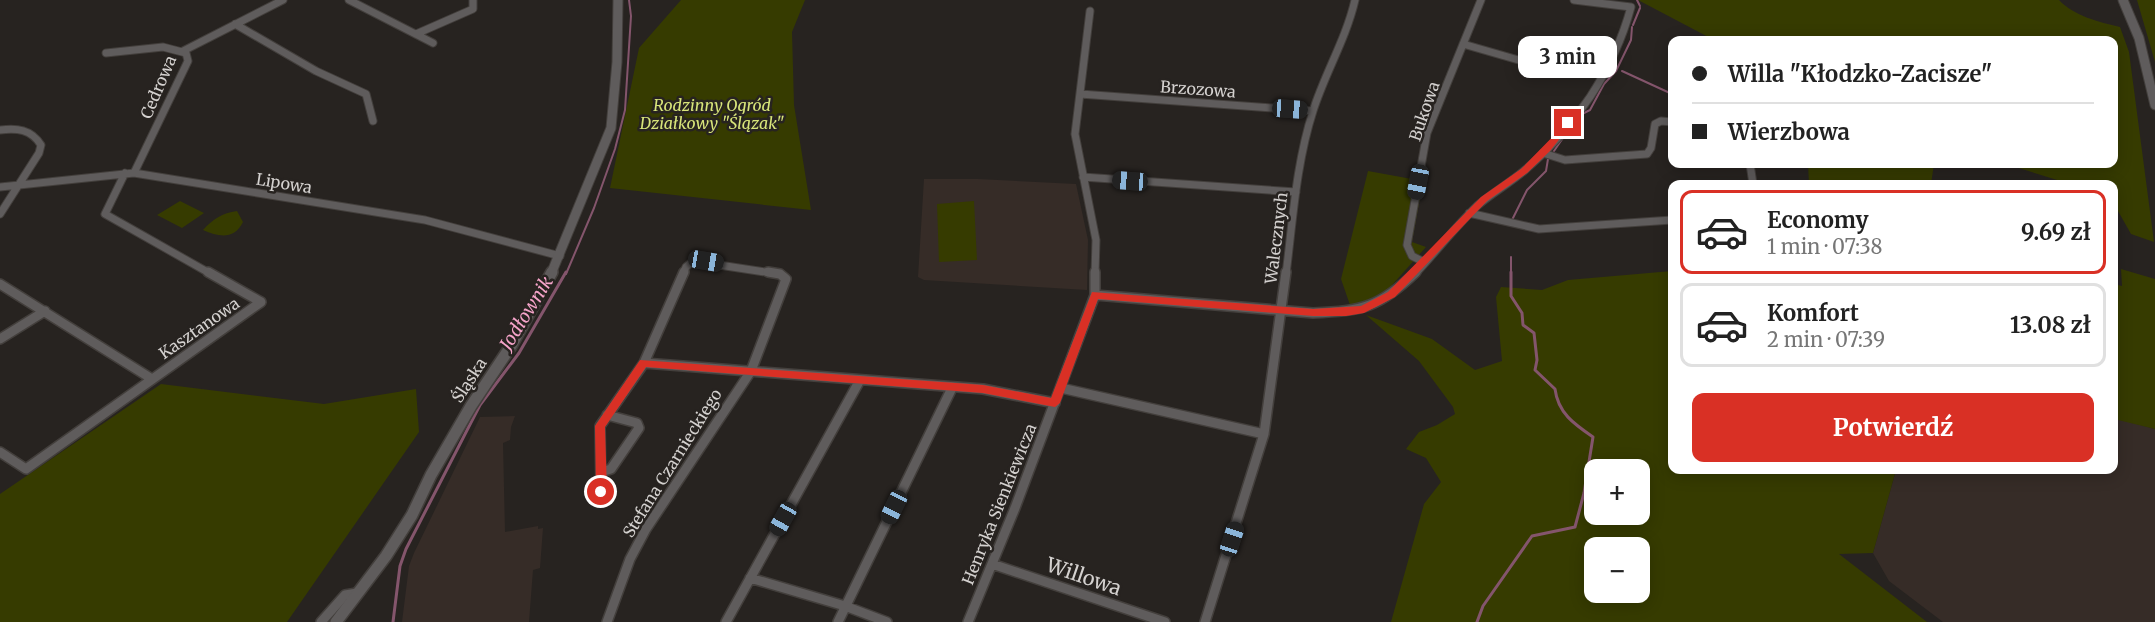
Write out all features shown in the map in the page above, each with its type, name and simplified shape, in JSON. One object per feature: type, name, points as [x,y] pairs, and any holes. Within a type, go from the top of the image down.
[{"type":"street","points":[[183,51],[283,0]]},
{"type":"street","points":[[349,0],[433,43]]},
{"type":"street","points":[[416,34],[463,15],[473,9],[473,0]]},
{"type":"street","name":"Śląska","points":[[336,622],[386,556],[412,515],[431,475],[471,406],[546,287],[611,128],[617,62],[618,0]]},
{"type":"street","name":"Walecznych","points":[[1204,622],[1264,434],[1299,166],[1313,111],[1351,17],[1355,0]]},
{"type":"street","name":"Bukowa","points":[[1424,262],[1412,256],[1407,245],[1407,236],[1427,133],[1481,0]]},
{"type":"street","points":[[1095,295],[1313,313],[1364,309],[1391,295],[1484,199],[1524,171],[1544,153],[1578,111],[1613,60],[1629,4],[1574,0]]},
{"type":"street","points":[[2123,0],[2143,54],[2155,105]]},
{"type":"street","name":"Henryka Sienkiewicza","points":[[968,622],[1055,403],[1095,295],[1095,240],[1075,134],[1090,11]]},
{"type":"street","points":[[235,24],[316,71],[366,94],[373,121]]},
{"type":"street","points":[[1463,44],[1522,61]]},
{"type":"street","name":"Cedrowa","points":[[106,53],[163,47],[183,51],[188,61],[129,173]]},
{"type":"street","name":"Brzozowa","points":[[1080,94],[1313,111]]},
{"type":"street","points":[[1544,153],[1564,160],[1647,153],[1651,148],[1655,124],[1661,121],[1668,122]]},
{"type":"street","points":[[0,130],[24,129],[36,135],[41,145],[39,153],[0,214]]},
{"type":"street","name":"Lipowa","points":[[0,187],[129,173],[425,220],[560,256]]},
{"type":"street","name":"Kasztanowa","points":[[0,452],[26,469],[261,302],[105,214],[129,173]]},
{"type":"street","points":[[1083,177],[1296,192]]},
{"type":"street","points":[[1469,213],[1539,229],[1668,220]]},
{"type":"street","name":"Stefana Czarnieckiego","points":[[607,622],[630,559],[646,529],[751,370],[786,279],[780,274],[693,261],[686,267],[644,363]]},
{"type":"street","points":[[0,284],[152,379]]},
{"type":"street","points":[[0,339],[45,311]]},
{"type":"street","points":[[601,492],[600,426],[644,363],[983,389],[1055,403]]},
{"type":"street","points":[[726,622],[860,380]]},
{"type":"street","points":[[838,622],[952,388]]},
{"type":"street","points":[[1060,388],[1264,434]]},
{"type":"street","points":[[601,472],[611,469],[639,428],[637,423],[607,415]]},
{"type":"street","name":"Willowa","points":[[992,564],[1165,622]]},
{"type":"street","points":[[750,578],[846,606],[886,622]]},
{"type":"street","points":[[321,622],[345,595],[357,594]]},
{"type":"shaded area","points":[[924,179],[1076,184],[1088,240],[1087,290],[924,280],[918,277]]},
{"type":"shaded area","points":[[515,416],[510,440],[503,443],[505,532],[538,526],[538,529],[543,528],[540,568],[533,570],[529,622],[402,622],[409,566],[480,417]]},
{"type":"shaded area","points":[[2118,419],[2155,429],[2155,622],[1943,622],[1889,581],[1873,553],[1895,474],[2118,474]]},
{"type":"green space","name":"Rodzinny Ogród Działkowy \"Ślązak\"","points":[[681,0],[805,0],[792,32],[794,105],[811,210],[610,188],[639,48]]},
{"type":"green space","points":[[1638,0],[2059,0],[2079,14],[2120,27],[2129,52],[2154,242],[2131,234],[2118,211],[2118,180],[2057,180],[2019,168],[2118,168],[2118,36],[1706,36]]},
{"type":"green space","points":[[2137,0],[2155,0],[2155,62]]},
{"type":"green space","points":[[1808,168],[1933,168],[1932,180],[1809,180]]},
{"type":"green space","points":[[1368,171],[1423,181],[1412,242],[1426,247],[1385,293],[1351,308],[1341,279]]},
{"type":"green space","points":[[180,201],[204,213],[182,228],[157,215]]},
{"type":"green space","points":[[974,201],[977,260],[939,262],[937,204]]},
{"type":"green space","points":[[237,211],[243,222],[235,232],[220,235],[203,230],[218,217]]},
{"type":"green space","points":[[2121,269],[2155,279],[2155,429],[2118,420],[2118,285],[2122,286]]},
{"type":"green space","points":[[1668,271],[1668,474],[1895,474],[1873,553],[1839,554],[1927,622],[1391,622],[1424,504],[1441,482],[1426,458],[1406,449],[1419,432],[1455,414],[1453,407],[1419,361],[1366,315],[1432,339],[1475,370],[1502,361],[1496,297],[1501,287],[1542,290],[1568,280]]},
{"type":"green space","points":[[161,384],[324,404],[416,389],[419,432],[287,622],[0,622],[0,494]]},
{"type":"waterway","name":"Jodłownik","points":[[566,274],[594,208],[615,149],[625,110],[631,16],[629,0]]},
{"type":"waterway","points":[[1637,0],[1640,6]]},
{"type":"waterway","points":[[1633,25],[1640,8]]},
{"type":"waterway","points":[[1580,115],[1590,110],[1604,84],[1616,71],[1631,40],[1632,27]]},
{"type":"waterway","points":[[1622,71],[1668,92]]},
{"type":"waterway","points":[[1554,151],[1567,132]]},
{"type":"waterway","points":[[1512,220],[1527,190],[1546,171],[1548,159]]},
{"type":"waterway","points":[[1477,622],[1483,606],[1532,536],[1575,527],[1584,493],[1593,437],[1568,417],[1560,405],[1555,389],[1535,370],[1537,360],[1534,333],[1523,325],[1522,313],[1511,296],[1511,257]]},
{"type":"waterway","name":"Jodłownik","points":[[393,622],[400,566],[406,549],[480,405],[519,353],[566,272]]},
{"type":"route","points":[[601,492],[600,426],[644,363],[983,389],[1055,403],[1095,295],[1313,313],[1364,309],[1391,295],[1469,213],[1484,199],[1524,171],[1547,149],[1568,123]]}]
